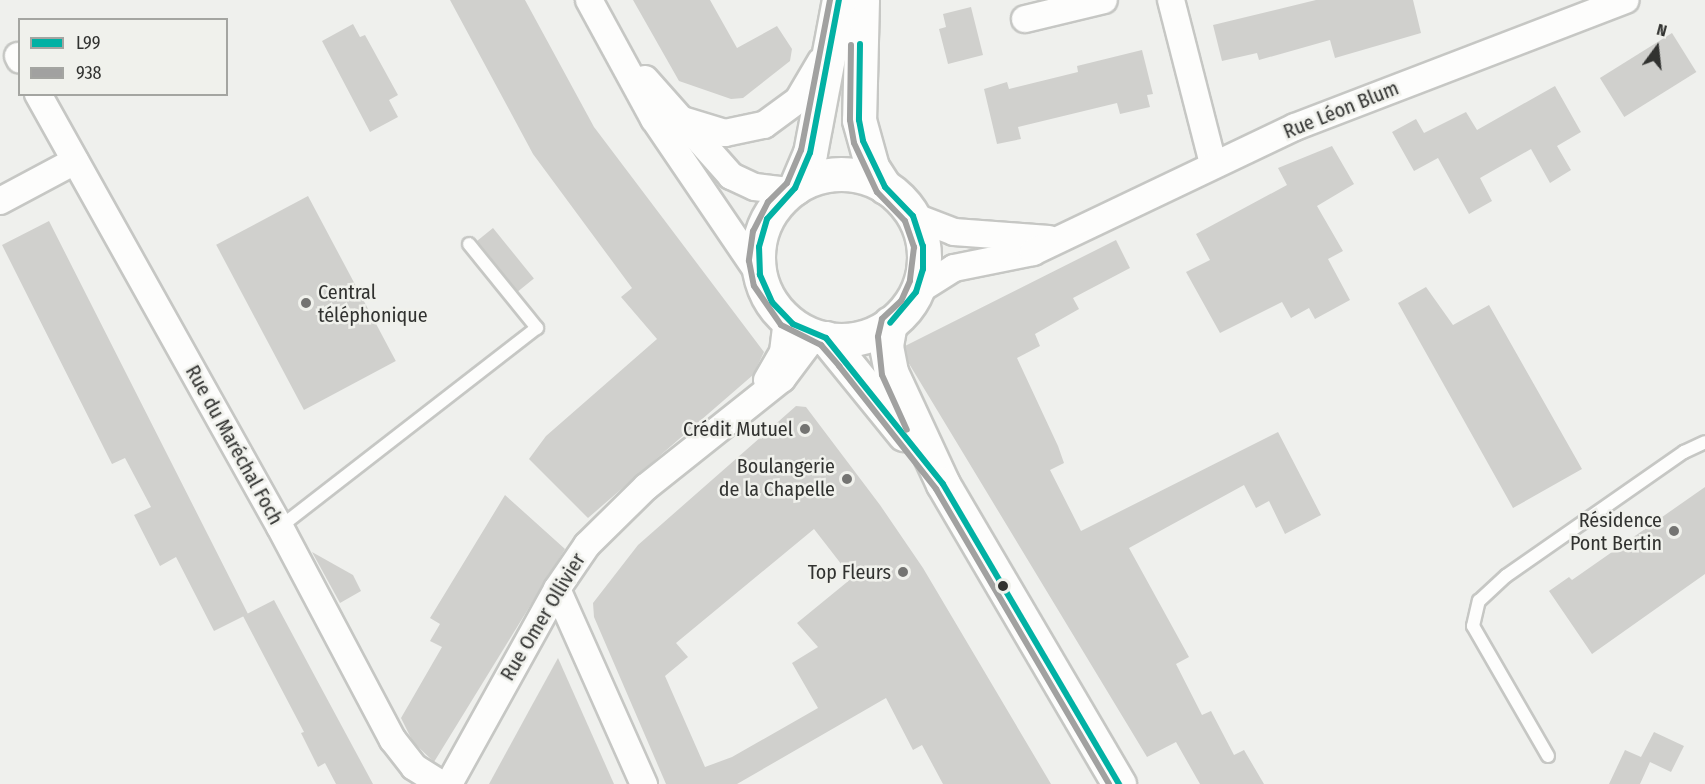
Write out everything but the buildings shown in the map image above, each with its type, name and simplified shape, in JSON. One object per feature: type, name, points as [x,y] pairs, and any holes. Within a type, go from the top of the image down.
[{"type":"main road","points":[[839,0],[810,153],[792,190],[764,226],[759,247],[760,275],[772,302],[787,319],[820,337],[943,484]]},
{"type":"main road","points":[[820,337],[860,337],[890,323],[916,292],[924,253],[913,216],[885,187],[873,167],[859,120],[862,0]]},
{"type":"main road","points":[[792,190],[819,177],[844,174],[885,187]]},
{"type":"main road","points":[[890,323],[886,346],[891,372],[943,484],[1119,784]]},
{"type":"street","points":[[589,0],[618,48],[654,119],[760,275]]},
{"type":"street","points":[[1025,19],[1104,0]]},
{"type":"street","points":[[1171,0],[1213,163]]},
{"type":"street","name":"Rue Léon Blum","points":[[916,292],[954,268],[1022,256],[1213,163],[1295,127],[1625,0]]},
{"type":"street","points":[[679,119],[725,133],[764,125],[798,100],[829,45]]},
{"type":"street","points":[[618,48],[731,176],[755,187],[792,190]]},
{"type":"street","name":"Rue du Maréchal Foch","points":[[40,96],[280,527],[402,754],[441,784]]},
{"type":"street","points":[[0,201],[75,161]]},
{"type":"street","name":"Rue Léon Blum","points":[[913,216],[954,232],[1036,240],[1064,237]]},
{"type":"street","name":"Rue Omer Ollivier","points":[[750,405],[778,363],[787,319]]},
{"type":"street","name":"Rue Omer Ollivier","points":[[449,784],[557,589],[586,546],[621,508],[782,379],[820,337]]},
{"type":"street","points":[[557,589],[644,784]]},
{"type":"lane","points":[[280,527],[537,328],[469,244]]},
{"type":"lane","points":[[1548,756],[1473,626],[1479,601],[1506,576],[1684,452],[1705,442]]},
{"type":"transit line","name":"938","points":[[830,0],[801,150],[787,183],[768,202],[753,231],[749,261],[754,286],[781,325],[821,345],[936,489],[1109,784]]},
{"type":"transit line","name":"L99","points":[[826,338],[793,324],[772,302],[760,275],[759,247],[767,219],[795,188],[810,153],[839,0]]},
{"type":"transit line","name":"L99","points":[[860,44],[859,120],[863,141],[885,187],[913,216],[923,246],[923,269],[916,292],[890,323]]},
{"type":"transit line","name":"938","points":[[851,45],[850,120],[854,143],[877,192],[905,221],[914,247],[910,281],[901,301],[882,319],[878,337],[882,375],[907,430]]},
{"type":"transit line","name":"L99","points":[[826,338],[943,484],[1119,784]]},
{"type":"place","name":"Central téléphonique","points":[[306,303]]},
{"type":"place","name":"Crédit Mutuel","points":[[805,429]]},
{"type":"place","name":"Boulangerie de la Chapelle","points":[[847,479]]},
{"type":"place","name":"Résidence Pont Bertin","points":[[1674,531]]},
{"type":"place","name":"Top Fleurs","points":[[903,572]]}]
